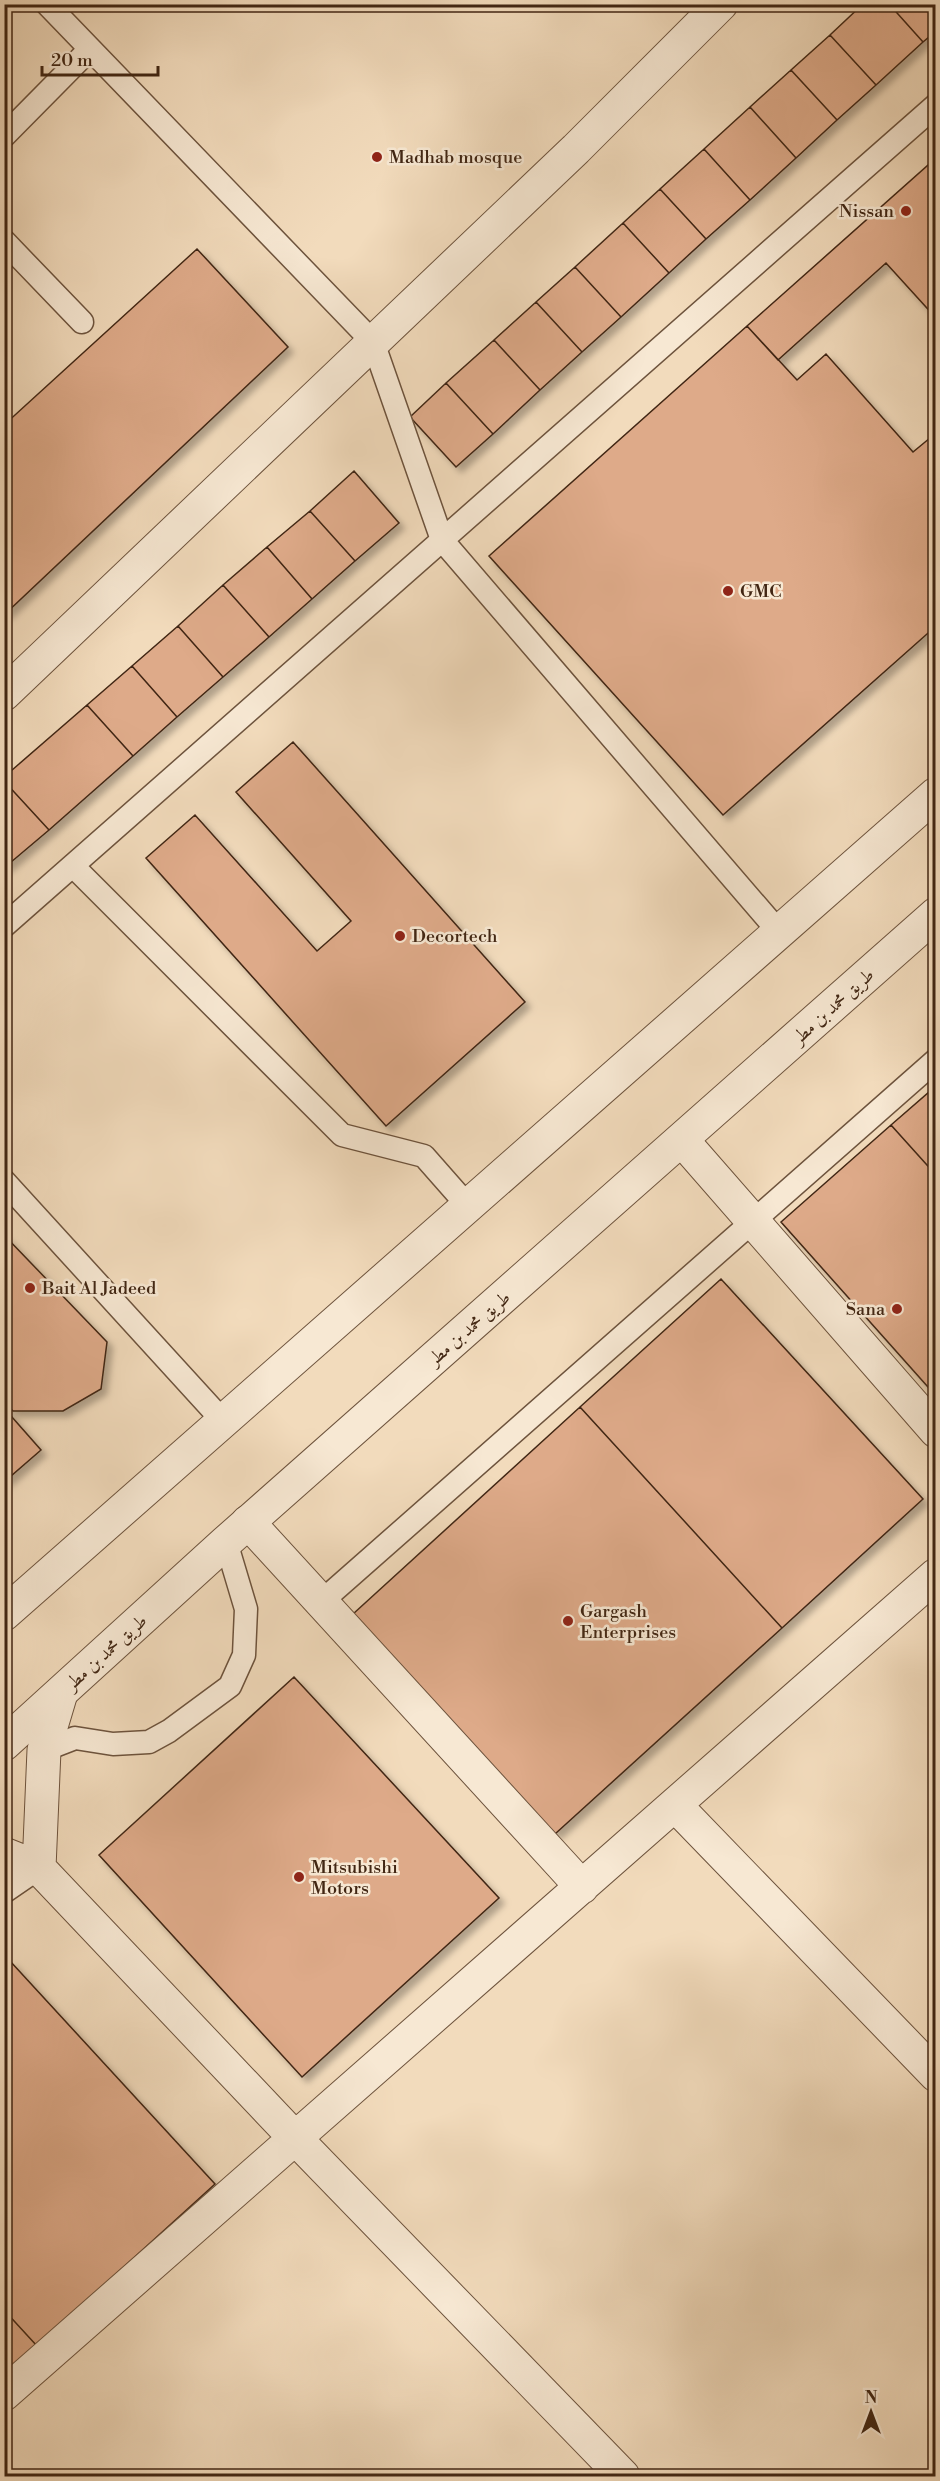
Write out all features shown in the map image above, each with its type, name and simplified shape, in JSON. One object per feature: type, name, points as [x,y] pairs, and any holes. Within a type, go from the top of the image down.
[{"type":"street","points":[[4,694],[576,149],[722,4]]},
{"type":"street","points":[[4,1614],[936,794]]},
{"type":"street","name":"طريق محمد بن مطر","points":[[4,1744],[237,1532],[936,914]]},
{"type":"street","points":[[682,1140],[936,1431]]},
{"type":"street","points":[[237,1532],[321,1602],[582,1887]]},
{"type":"street","points":[[4,2394],[936,1575]]},
{"type":"street","points":[[39,1868],[44,1750],[61,1693]]},
{"type":"street","points":[[675,1805],[936,2075]]},
{"type":"street","points":[[4,1854],[39,1868],[295,2138],[623,2476]]},
{"type":"lane","points":[[47,4],[373,342],[442,540],[779,932]]},
{"type":"lane","points":[[4,136],[90,49]]},
{"type":"lane","points":[[4,926],[936,105]]},
{"type":"lane","points":[[4,241],[82,322]]},
{"type":"lane","points":[[72,866],[342,1136],[424,1156],[468,1206]]},
{"type":"lane","points":[[321,1602],[936,1060]]},
{"type":"lane","points":[[4,1181],[224,1421]]},
{"type":"lane","points":[[44,1750],[75,1738],[113,1744],[149,1742],[169,1731],[230,1686],[244,1655],[246,1609],[237,1532]]},
{"type":"lane","points":[[4,1892],[39,1868]]},
{"type":"building","points":[[863,4],[889,4],[923,42],[876,85],[830,35]]},
{"type":"building","points":[[889,4],[936,4],[936,31],[923,42]]},
{"type":"building","points":[[830,35],[876,85],[837,120],[791,70]]},
{"type":"building","points":[[791,70],[837,120],[796,158],[750,107]]},
{"type":"building","points":[[750,107],[796,158],[750,200],[704,149]]},
{"type":"building","points":[[704,149],[750,200],[706,239],[660,189]]},
{"type":"building","name":"Nissan","points":[[936,158],[936,318],[886,263],[778,360],[747,326]]},
{"type":"building","points":[[660,189],[706,239],[669,273],[623,223]]},
{"type":"building","points":[[623,223],[669,273],[621,317],[575,267]]},
{"type":"building","points":[[197,249],[288,347],[4,615],[4,425]]},
{"type":"building","points":[[575,267],[621,317],[582,352],[536,302]]},
{"type":"building","points":[[536,302],[582,352],[540,390],[494,340]]},
{"type":"building","name":"GMC","points":[[747,326],[797,380],[826,354],[913,452],[936,433],[936,626],[723,815],[489,556]]},
{"type":"building","points":[[494,340],[540,390],[493,434],[446,383]]},
{"type":"building","points":[[446,383],[493,434],[456,467],[410,417]]},
{"type":"building","points":[[354,471],[399,523],[355,561],[310,511]]},
{"type":"building","points":[[310,511],[355,561],[312,599],[267,547]]},
{"type":"building","points":[[267,547],[312,599],[269,637],[223,585]]},
{"type":"building","points":[[223,585],[269,637],[223,677],[178,626]]},
{"type":"building","points":[[178,626],[223,677],[177,717],[132,666]]},
{"type":"building","points":[[132,666],[177,717],[133,756],[87,705]]},
{"type":"building","points":[[87,705],[133,756],[49,830],[4,781],[4,777]]},
{"type":"building","name":"Decortech","points":[[293,742],[525,1002],[386,1126],[146,858],[195,815],[317,951],[351,921],[236,792]]},
{"type":"building","points":[[4,781],[49,830],[4,868]]},
{"type":"building","points":[[936,1086],[936,1175],[891,1125]]},
{"type":"building","name":"Sana","points":[[891,1125],[936,1175],[936,1396],[781,1222]]},
{"type":"building","name":"Bait Al Jadeed","points":[[4,1235],[107,1342],[101,1389],[63,1411],[13,1411],[4,1402]]},
{"type":"building","points":[[721,1279],[923,1499],[782,1628],[580,1407]]},
{"type":"building","name":"Gargash Enterprises","points":[[580,1407],[782,1628],[555,1834],[353,1614]]},
{"type":"building","points":[[4,1408],[41,1450],[4,1482]]},
{"type":"building","name":"Mitsubishi Motors","points":[[294,1677],[499,1898],[302,2077],[99,1855]]},
{"type":"building","points":[[10,1961],[215,2184],[37,2346],[4,2310],[4,1967]]},
{"type":"building","points":[[4,2310],[37,2346],[4,2376]]},
{"type":"place","name":"Madhab mosque","points":[[377,157]]},
{"type":"place","name":"Nissan","points":[[906,211]]},
{"type":"place","name":"GMC","points":[[728,591]]},
{"type":"place","name":"Decortech","points":[[400,936]]},
{"type":"place","name":"Bait Al Jadeed","points":[[30,1288]]},
{"type":"place","name":"Sana","points":[[897,1309]]},
{"type":"place","name":"Gargash Enterprises","points":[[568,1621]]},
{"type":"place","name":"Mitsubishi Motors","points":[[299,1877]]}]
